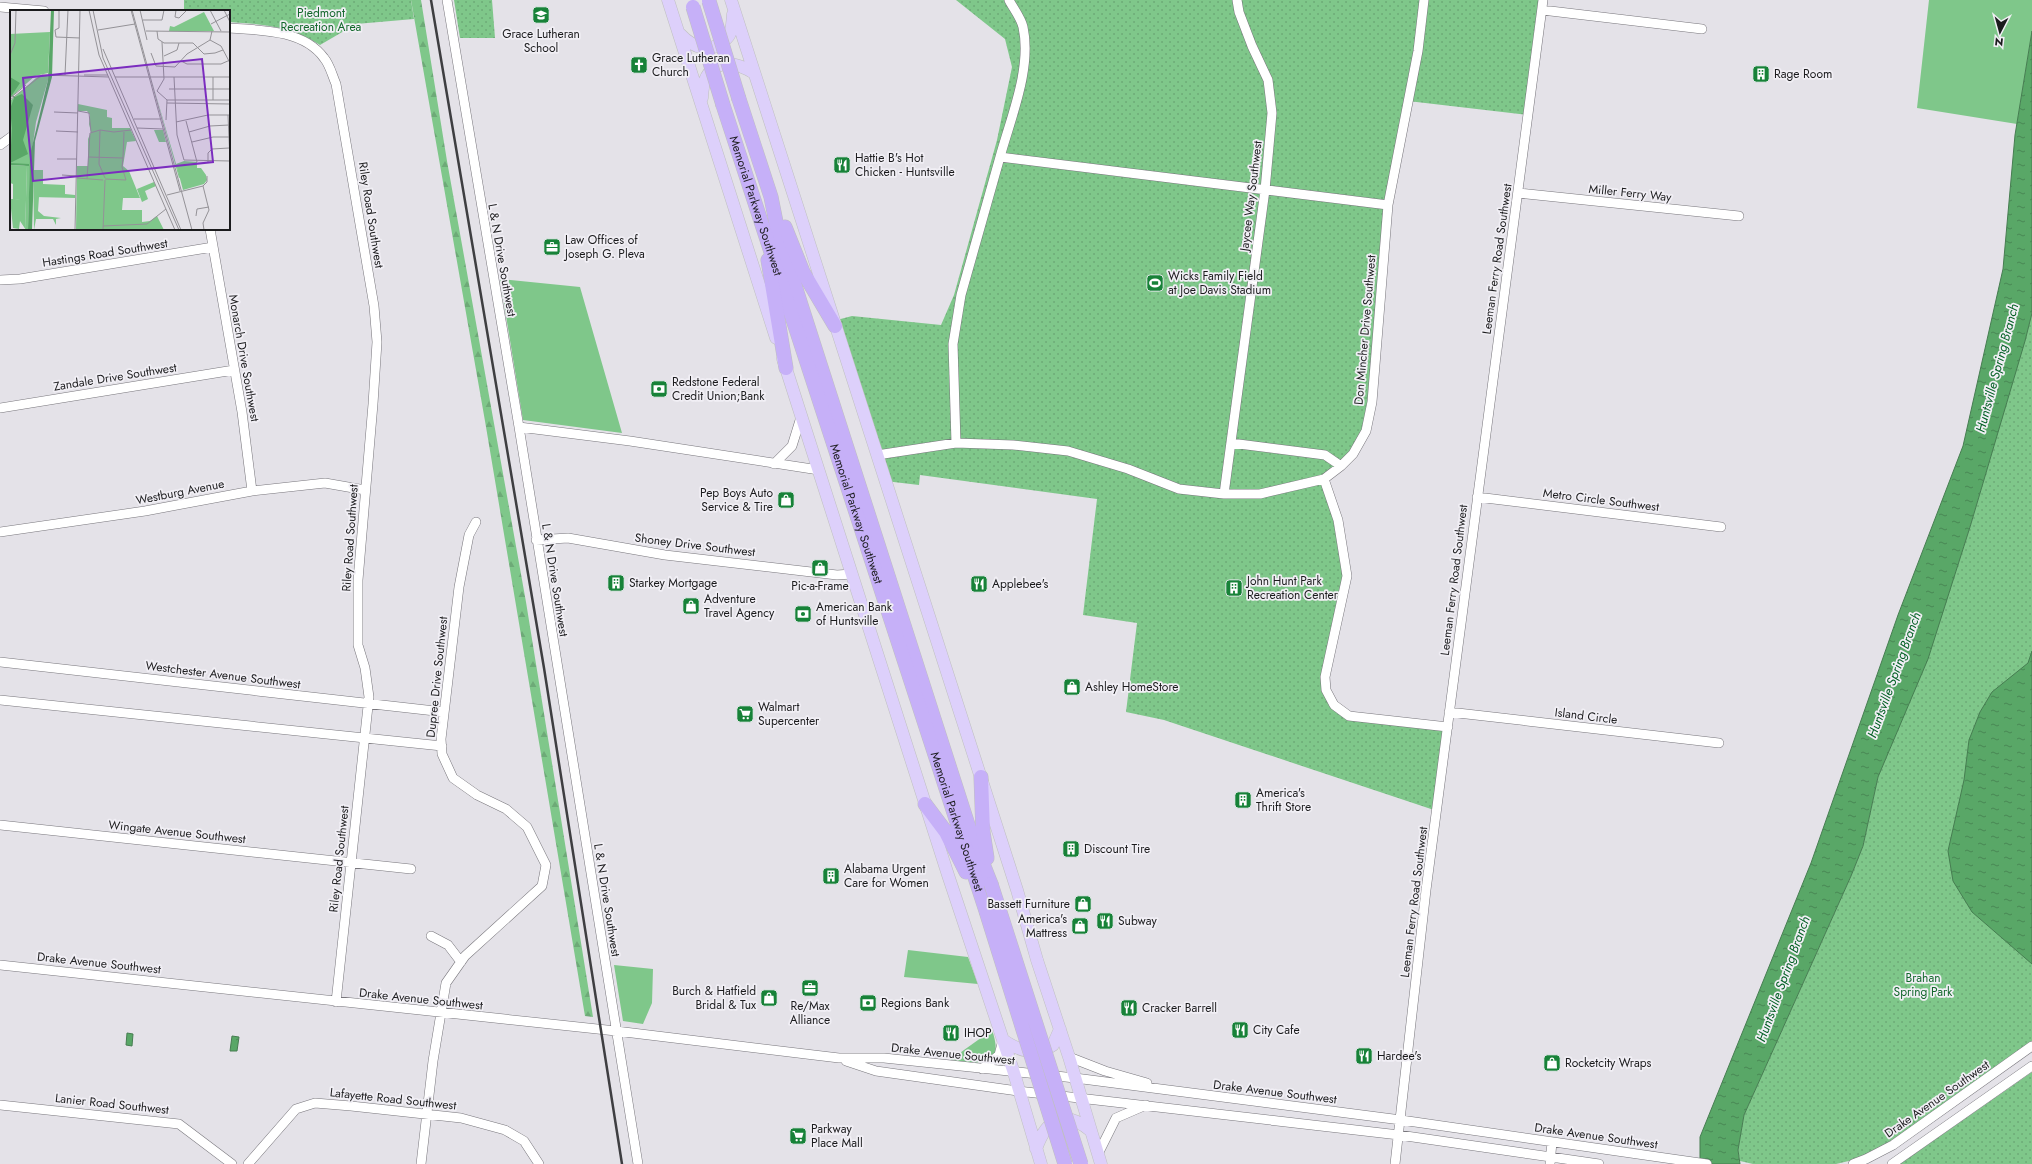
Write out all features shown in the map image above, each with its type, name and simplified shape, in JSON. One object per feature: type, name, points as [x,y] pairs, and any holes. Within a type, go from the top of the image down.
[{"type":"highway","name":"Memorial Parkway Southwest","points":[[709,1],[771,197],[778,232],[802,308],[970,831],[991,884],[1081,1164]]},
{"type":"highway","name":"Memorial Parkway Southwest","points":[[692,3],[986,911],[1065,1164]]},
{"type":"highway","points":[[771,197],[803,272],[835,326]]},
{"type":"highway","points":[[767,238],[768,268],[786,368]]},
{"type":"highway","points":[[981,776],[983,832],[991,884]]},
{"type":"highway","points":[[925,804],[946,832],[986,911]]},
{"type":"main road","points":[[668,0],[801,417],[820,470],[925,804],[1014,1073],[1018,1091],[1041,1164]]},
{"type":"main road","points":[[678,31],[690,44],[698,48],[718,44],[727,38],[731,30],[732,5]]},
{"type":"main road","points":[[732,5],[981,776],[1100,1159]]},
{"type":"main road","points":[[702,106],[704,82],[708,74],[715,68],[725,64],[736,64],[754,73]]},
{"type":"main road","points":[[1003,1040],[1015,1048],[1040,1051],[1053,1045],[1060,1029]]},
{"type":"main road","points":[[1036,1149],[1048,1125],[1054,1121],[1074,1119],[1091,1132]]},
{"type":"street","name":"L & N Drive Southwest","points":[[446,0],[519,428],[638,1164]]},
{"type":"street","points":[[956,443],[953,344],[961,295],[1021,83],[1026,55],[1023,26],[1008,0]]},
{"type":"street","name":"Jaycee Way Southwest","points":[[1224,494],[1265,190],[1272,113],[1268,80],[1252,46],[1239,12],[1237,0]]},
{"type":"street","name":"Don Mincher Drive Southwest","points":[[877,456],[956,443],[1013,445],[1068,451],[1128,469],[1179,489],[1224,494],[1260,494],[1324,479],[1341,466],[1353,454],[1366,430],[1372,402],[1388,205],[1418,51],[1424,0]]},
{"type":"street","name":"Leeman Ferry Road Southwest","points":[[1395,1164],[1449,712],[1543,0]]},
{"type":"street","points":[[0,7],[33,10]]},
{"type":"street","points":[[1542,10],[1702,29]]},
{"type":"street","name":"Riley Road Southwest","points":[[230,28],[287,35],[312,44],[325,59],[336,84],[374,306],[377,342],[358,580],[358,645],[365,668],[368,704],[366,739],[336,1002]]},
{"type":"street","points":[[0,145],[10,138]]},
{"type":"street","points":[[1000,157],[1388,205]]},
{"type":"street","name":"Miller Ferry Way","points":[[1518,193],[1738,216]]},
{"type":"street","name":"Monarch Drive Southwest","points":[[210,230],[234,370],[252,490]]},
{"type":"street","name":"Hastings Road Southwest","points":[[0,280],[20,279],[213,247]]},
{"type":"street","name":"Zandale Drive Southwest","points":[[0,408],[234,370]]},
{"type":"street","points":[[774,464],[792,446],[801,417]]},
{"type":"street","points":[[519,428],[630,441],[820,470]]},
{"type":"street","points":[[1231,443],[1325,455],[1341,466]]},
{"type":"street","points":[[1324,479],[1338,520],[1347,576],[1325,677],[1326,690],[1334,704],[1349,716],[1448,727]]},
{"type":"street","name":"Westburg Avenue","points":[[0,532],[145,511],[252,490],[325,483],[365,490]]},
{"type":"street","name":"Metro Circle Southwest","points":[[1477,498],[1722,527]]},
{"type":"street","name":"Dupree Drive Southwest","points":[[421,1164],[433,1062],[446,983],[461,962],[542,886],[546,865],[528,827],[506,809],[477,795],[453,778],[442,754],[440,739],[459,587],[470,535],[476,522]]},
{"type":"street","name":"Shoney Drive Southwest","points":[[536,540],[568,538],[665,555],[837,575],[852,574]]},
{"type":"street","name":"Westchester Avenue Southwest","points":[[0,662],[444,712]]},
{"type":"street","points":[[0,700],[442,746]]},
{"type":"street","name":"Island Circle","points":[[1449,712],[1719,743]]},
{"type":"street","name":"Wingate Avenue Southwest","points":[[0,825],[411,869]]},
{"type":"street","points":[[431,936],[448,945],[461,962]]},
{"type":"street","name":"Drake Avenue Southwest","points":[[0,965],[616,1032],[839,1058],[895,1060],[1075,1078],[1401,1120],[1707,1164]]},
{"type":"street","points":[[982,1069],[998,1055],[1003,1040]]},
{"type":"street","name":"Drake Avenue Southwest","points":[[1853,1164],[1893,1145],[2032,1046]]},
{"type":"street","points":[[1069,1057],[1104,1071],[1177,1092]]},
{"type":"street","name":"Drake Avenue Southwest","points":[[839,1058],[882,1072],[1018,1091],[1081,1097],[1399,1135],[1550,1161],[1599,1164]]},
{"type":"street","points":[[882,1072],[888,1061],[895,1060]]},
{"type":"street","points":[[1892,1164],[2032,1066]]},
{"type":"street","name":"Lafayette Road Southwest","points":[[248,1164],[296,1110],[315,1103],[461,1118],[489,1125],[505,1130],[524,1141],[539,1164]]},
{"type":"street","points":[[1274,1120],[1276,1104]]},
{"type":"street","name":"Lanier Road Southwest","points":[[0,1105],[179,1124],[232,1164]]},
{"type":"street","points":[[1100,1159],[1116,1118],[1146,1105]]},
{"type":"street","points":[[1305,1124],[1306,1108]]},
{"type":"street","points":[[1550,1161],[1552,1142]]},
{"type":"green space","name":"Piedmont Recreation Area","points":[[184,0],[411,0],[414,19],[356,24],[320,45],[298,34],[276,27],[230,22],[230,10],[184,10]]},
{"type":"green space","points":[[411,0],[421,0],[447,161],[526,602],[593,1017],[585,1016],[485,421]]},
{"type":"green space","points":[[454,0],[492,0],[495,38],[460,38]]},
{"type":"green space","points":[[956,0],[1543,0],[1529,115],[1408,101],[1388,205],[1372,402],[1353,454],[1324,479],[1347,576],[1326,690],[1349,716],[1448,727],[1437,811],[1164,720],[1126,712],[1137,623],[1083,615],[1097,499],[920,475],[919,485],[885,481],[833,321],[852,316],[941,325],[954,295],[997,140],[1012,67],[1005,39]]},
{"type":"green space","points":[[1929,0],[2032,0],[2032,31],[2017,124],[1917,108]]},
{"type":"green space","points":[[500,279],[580,287],[622,433],[523,420]]},
{"type":"green space","name":"Brahan Spring Park","points":[[2032,313],[2032,1043],[1882,1147],[1853,1160],[1836,1164],[1753,1164],[1740,1161],[1738,1150],[1744,1115],[1863,846],[1878,777],[1928,655],[1970,527]]},
{"type":"green space","points":[[908,950],[968,957],[978,984],[904,977]]},
{"type":"green space","points":[[614,965],[653,969],[652,1003],[643,1024],[623,1021]]},
{"type":"green space","points":[[992,1030],[995,1043],[995,1052],[992,1058],[979,1062],[950,1060]]},
{"type":"green space","points":[[2032,1072],[2032,1164],[1900,1164]]},
{"type":"water","name":"Huntsville Spring Branch","points":[[2032,31],[2032,313],[2025,341],[1970,527],[1928,659],[1878,777],[1863,846],[1851,876],[1744,1115],[1738,1150],[1740,1164],[1700,1164],[1700,1137],[1811,863],[1898,615],[1963,446],[2003,269],[2015,135]]},
{"type":"water","points":[[2032,651],[2032,964],[1972,912],[1953,881],[1948,851],[1964,780],[1969,740],[1980,712],[1992,692],[2028,663]]},
{"type":"water","points":[[127,1033],[133,1034],[132,1046],[126,1045]]},
{"type":"water","points":[[232,1036],[239,1037],[237,1051],[230,1051]]},
{"type":"railway","points":[[431,0],[544,668],[622,1164]]},
{"type":"place","name":"Grace Lutheran School","points":[[541,15]]},
{"type":"place","name":"Grace Lutheran Church","points":[[639,65]]},
{"type":"place","name":"Rage Room","points":[[1761,74]]},
{"type":"place","name":"Hattie B's Hot Chicken - Huntsville","points":[[842,165]]},
{"type":"place","name":"Law Offices of Joseph G. Pleva","points":[[552,247]]},
{"type":"place","name":"Wicks Family Field at Joe Davis Stadium","points":[[1155,283]]},
{"type":"place","name":"Redstone Federal Credit Union;Bank","points":[[659,389]]},
{"type":"place","name":"Pep Boys Auto Service & Tire","points":[[786,500]]},
{"type":"place","name":"Pic-a-Frame","points":[[820,568]]},
{"type":"place","name":"Starkey Mortgage","points":[[616,583]]},
{"type":"place","name":"Applebee's","points":[[979,584]]},
{"type":"place","name":"John Hunt Park Recreation Center","points":[[1234,588]]},
{"type":"place","name":"Adventure Travel Agency","points":[[691,606]]},
{"type":"place","name":"American Bank of Huntsville","points":[[803,614]]},
{"type":"place","name":"Ashley HomeStore","points":[[1072,687]]},
{"type":"place","name":"Walmart Supercenter","points":[[745,714]]},
{"type":"place","name":"America's Thrift Store","points":[[1243,800]]},
{"type":"place","name":"Discount Tire","points":[[1071,849]]},
{"type":"place","name":"Alabama Urgent Care for Women","points":[[831,876]]},
{"type":"place","name":"Bassett Furniture","points":[[1083,904]]},
{"type":"place","name":"Subway","points":[[1105,921]]},
{"type":"place","name":"America's Mattress","points":[[1080,926]]},
{"type":"place","name":"Re/Max Alliance","points":[[810,988]]},
{"type":"place","name":"Burch & Hatfield Bridal & Tux","points":[[769,998]]},
{"type":"place","name":"Regions Bank","points":[[868,1003]]},
{"type":"place","name":"Cracker Barrell","points":[[1129,1008]]},
{"type":"place","name":"City Cafe","points":[[1240,1030]]},
{"type":"place","name":"IHOP","points":[[951,1033]]},
{"type":"place","name":"Hardee's","points":[[1364,1056]]},
{"type":"place","name":"Rocketcity Wraps","points":[[1552,1063]]},
{"type":"place","name":"Parkway Place Mall","points":[[798,1136]]}]
